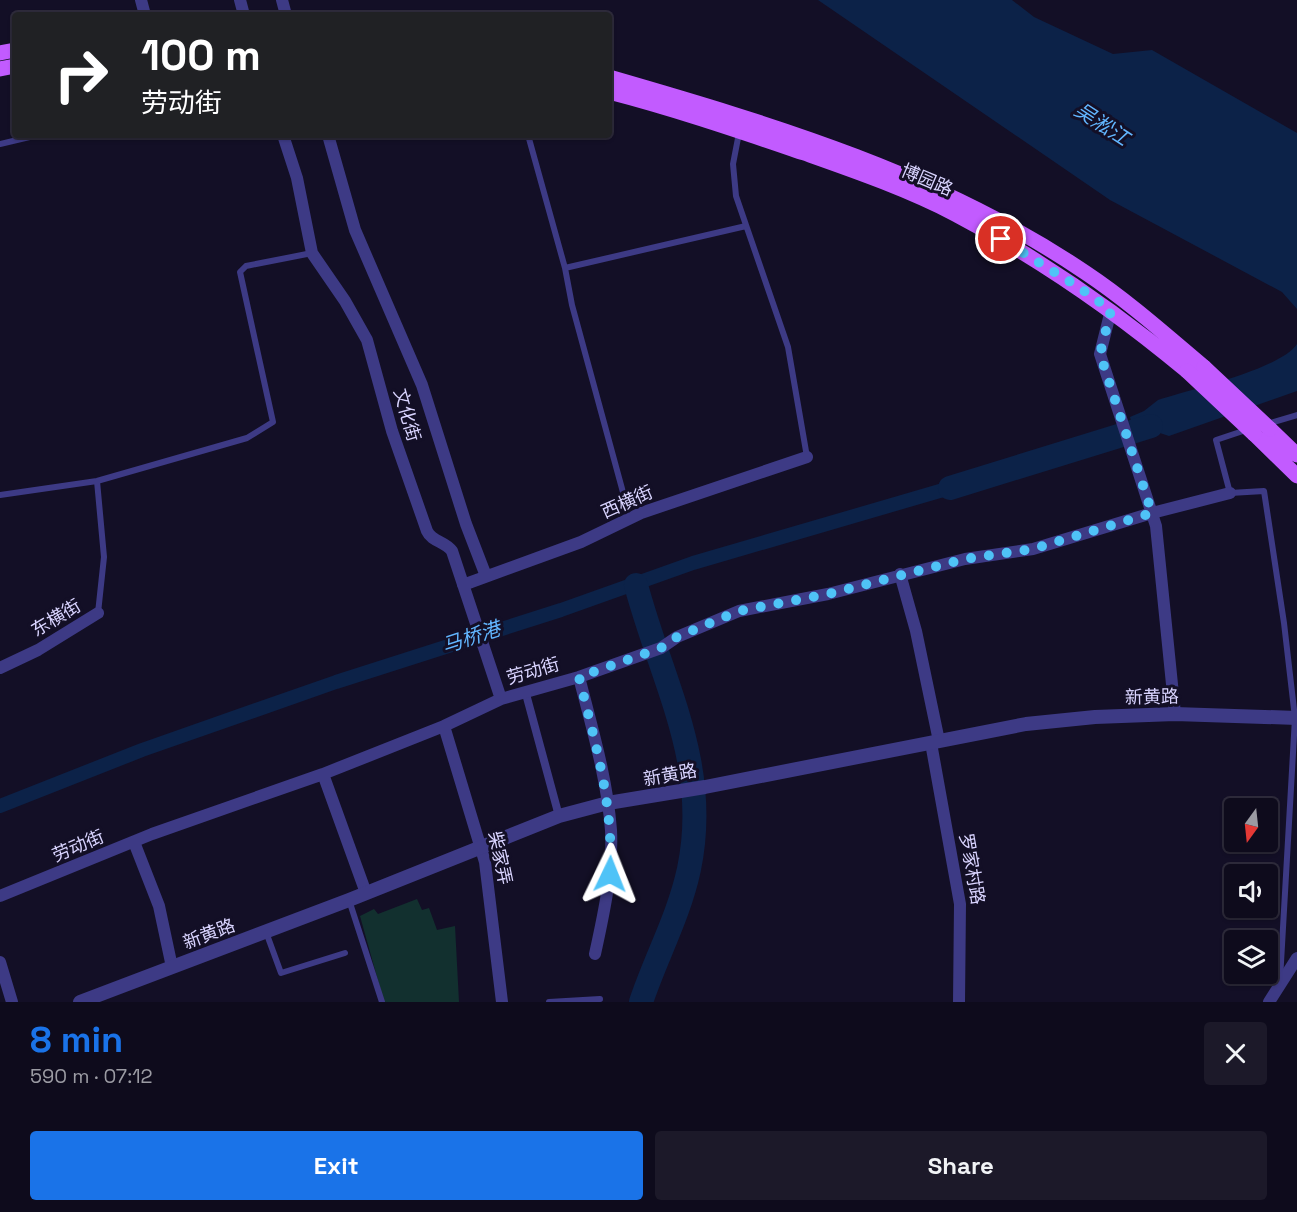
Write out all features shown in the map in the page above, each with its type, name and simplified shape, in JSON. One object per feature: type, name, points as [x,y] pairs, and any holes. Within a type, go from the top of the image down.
[{"type":"main road","name":"博园路","points":[[612,78],[691,99],[870,160],[960,200],[1026,236],[1087,273],[1204,367],[1297,455]]},
{"type":"main road","name":"博园路","points":[[612,93],[740,131],[865,175],[953,213],[1037,261],[1111,310],[1187,371],[1297,476]]},
{"type":"street","name":"文化街","points":[[284,138],[297,178],[312,253],[345,301],[367,340],[401,460],[413,486],[427,531],[434,540],[449,546],[501,699]]},
{"type":"street","points":[[329,138],[355,230],[422,385],[466,524],[486,576]]},
{"type":"street","points":[[1111,310],[1100,354],[1158,538],[1175,714]]},
{"type":"street","name":"西横街","points":[[463,585],[581,542],[630,518],[807,457]]},
{"type":"street","name":"劳动街","points":[[0,896],[134,842],[323,774],[444,726],[501,699],[526,694],[656,650],[677,637],[739,611],[828,594],[965,559],[1033,549],[1152,513],[1230,494]]},
{"type":"street","name":"罗家村路","points":[[900,574],[914,621],[960,904],[959,1002]]},
{"type":"street","name":"东横街","points":[[0,668],[38,650],[98,614]]},
{"type":"street","points":[[579,677],[597,746],[611,831],[610,874],[595,954]]},
{"type":"street","points":[[526,694],[559,816]]},
{"type":"street","name":"新黄路","points":[[80,1002],[349,900],[559,816],[608,803],[705,787],[1058,720],[1175,714],[1296,718]]},
{"type":"street","name":"柴家弄","points":[[444,726],[481,847],[488,885],[502,1002]]},
{"type":"street","points":[[323,774],[366,893]]},
{"type":"street","points":[[134,842],[159,906],[172,967]]},
{"type":"street","points":[[1269,1002],[1297,958]]},
{"type":"street","points":[[0,962],[12,1002]]},
{"type":"lane","points":[[740,131],[733,164],[733,179],[746,226],[788,347],[807,457]]},
{"type":"lane","points":[[0,144],[25,138]]},
{"type":"lane","points":[[529,138],[630,518]]},
{"type":"lane","points":[[565,267],[746,226]]},
{"type":"lane","points":[[0,495],[97,481],[247,438],[273,422],[240,272],[246,267],[312,253]]},
{"type":"lane","points":[[1278,1002],[1296,718],[1264,491],[1230,494],[1216,440],[1297,415]]},
{"type":"lane","points":[[97,481],[104,544],[98,614]]},
{"type":"lane","points":[[349,900],[382,1002]]},
{"type":"lane","points":[[266,931],[281,973],[345,953]]},
{"type":"lane","points":[[549,1002],[600,999]]},
{"type":"green space","points":[[417,899],[422,910],[429,908],[437,930],[455,926],[459,1002],[384,1002],[360,916],[374,909],[378,914]]},
{"type":"water","name":"吴淞江","points":[[818,0],[1012,0],[1034,17],[1113,54],[1152,50],[1297,133],[1297,309],[1282,292],[1110,200]]},
{"type":"water","points":[[1297,344],[1297,391],[1169,436],[1160,433],[1136,439],[1130,417],[1144,411],[1158,400],[1254,370],[1288,353]]},
{"type":"waterway","points":[[950,488],[1151,426]]},
{"type":"waterway","name":"马桥港","points":[[0,806],[142,750],[336,682],[561,610],[693,563],[950,488]]},
{"type":"waterway","points":[[636,585],[680,724],[689,759],[694,794],[694,831],[685,886],[641,1002]]},
{"type":"route","points":[[610,874],[611,831],[608,803],[597,746],[579,677],[661,648],[677,637],[739,611],[828,594],[879,579],[965,559],[1033,549],[1152,513],[1100,354],[1111,310],[1001,239]]}]
